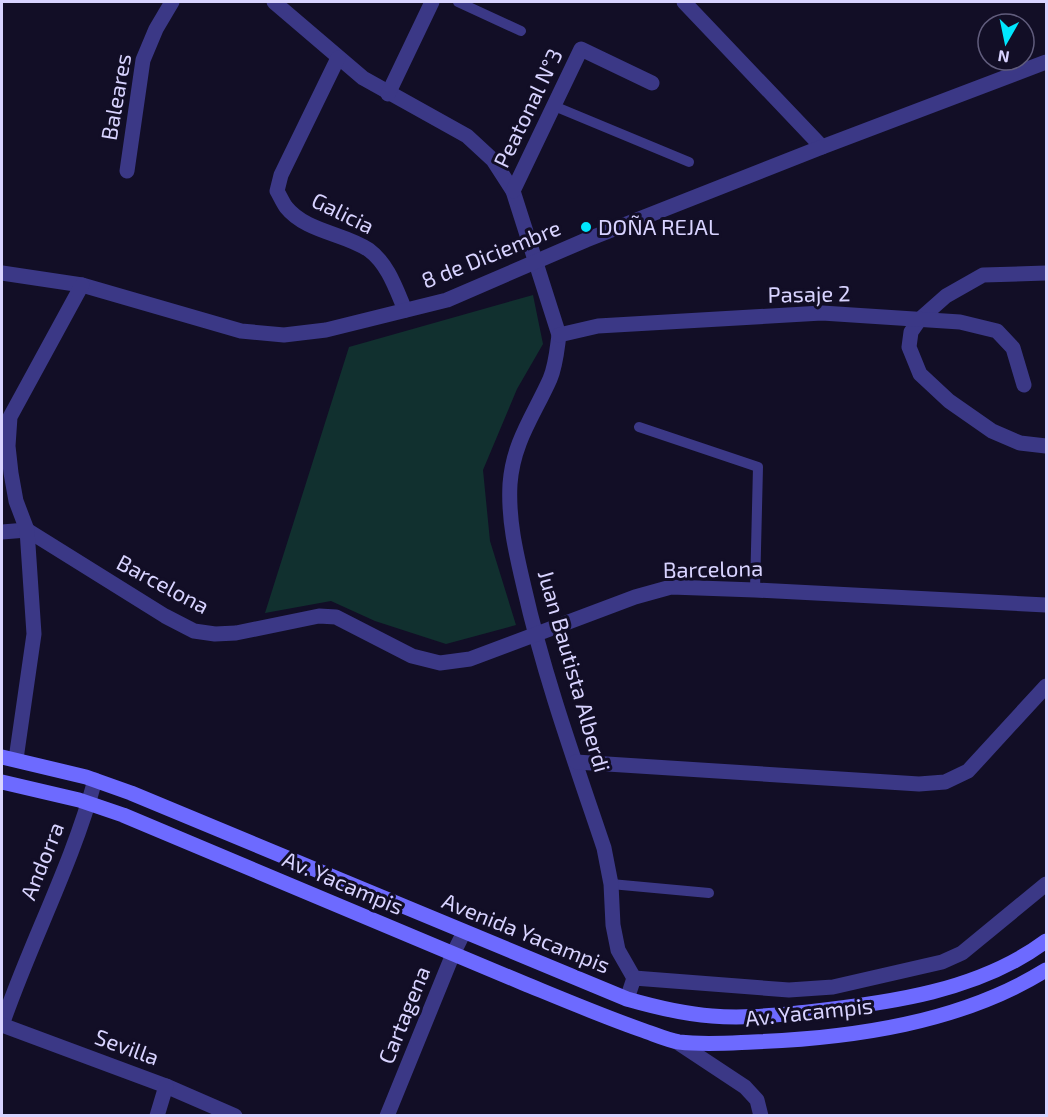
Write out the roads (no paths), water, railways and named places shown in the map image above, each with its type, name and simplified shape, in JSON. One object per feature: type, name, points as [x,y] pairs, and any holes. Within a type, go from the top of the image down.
[{"type":"street","name":"Baleares","points":[[127,171],[143,60],[156,29],[172,2]]},
{"type":"street","name":"Juan Bautista Alberdi","points":[[274,2],[363,78],[467,136],[493,160],[513,191],[559,335],[551,377],[524,428],[515,457],[510,483],[510,521],[534,633],[604,848],[611,884],[613,926],[618,950],[634,978]]},
{"type":"street","points":[[388,93],[432,2]]},
{"type":"street","points":[[684,2],[822,147]]},
{"type":"street","name":"Peatonal N°3","points":[[513,191],[581,49],[652,83]]},
{"type":"street","name":"Galicia","points":[[338,58],[281,174],[277,191],[286,207],[301,221],[370,251],[391,278],[405,310]]},
{"type":"street","name":"8 de Diciembre","points":[[2,273],[82,285],[241,331],[284,335],[326,330],[447,300],[535,264],[586,240],[1047,62]]},
{"type":"street","points":[[1047,273],[983,275],[946,296],[920,319],[911,332],[909,347],[920,374],[950,401],[992,431],[1020,443],[1047,446]]},
{"type":"street","points":[[9,758],[34,634],[27,530],[16,501],[8,446],[10,417],[82,285]]},
{"type":"street","name":"Pasaje 2","points":[[559,335],[598,326],[822,313],[960,322],[997,331],[1012,348],[1023,386]]},
{"type":"street","points":[[2,532],[27,530]]},
{"type":"street","name":"Barcelona","points":[[27,530],[165,616],[194,631],[215,634],[236,633],[319,616],[336,617],[352,623],[412,656],[440,663],[470,659],[534,633],[635,597],[671,587],[1047,605]]},
{"type":"street","points":[[576,762],[919,784],[945,782],[968,771],[1047,686]]},
{"type":"street","name":"Avenida Yacampis","points":[[9,758],[95,780],[131,793],[627,999],[668,1011],[714,1017],[765,1016],[869,1005],[944,989],[986,975],[1047,941]]},
{"type":"street","name":"Andorra","points":[[2,1025],[15,983],[77,836],[95,780]]},
{"type":"street","name":"Av. Yacampis","points":[[2,782],[89,803],[123,815],[453,954],[627,1025],[677,1042],[788,1040],[858,1033],[981,1002],[1047,970]]},
{"type":"street","points":[[627,999],[634,978],[789,990],[833,987],[942,963],[963,953],[1047,884]]},
{"type":"street","name":"Cartagena","points":[[387,1116],[464,932]]},
{"type":"street","name":"Sevilla","points":[[2,1025],[166,1086],[235,1116]]},
{"type":"street","points":[[677,1042],[745,1088],[758,1100],[761,1116]]},
{"type":"street","points":[[157,1116],[166,1086]]},
{"type":"lane","points":[[458,2],[521,31]]},
{"type":"lane","points":[[554,106],[689,162]]},
{"type":"lane","points":[[639,427],[758,467],[755,590]]},
{"type":"lane","points":[[611,884],[709,893]]},
{"type":"place","name":"DOÑA REJAL","points":[[586,227]]}]
